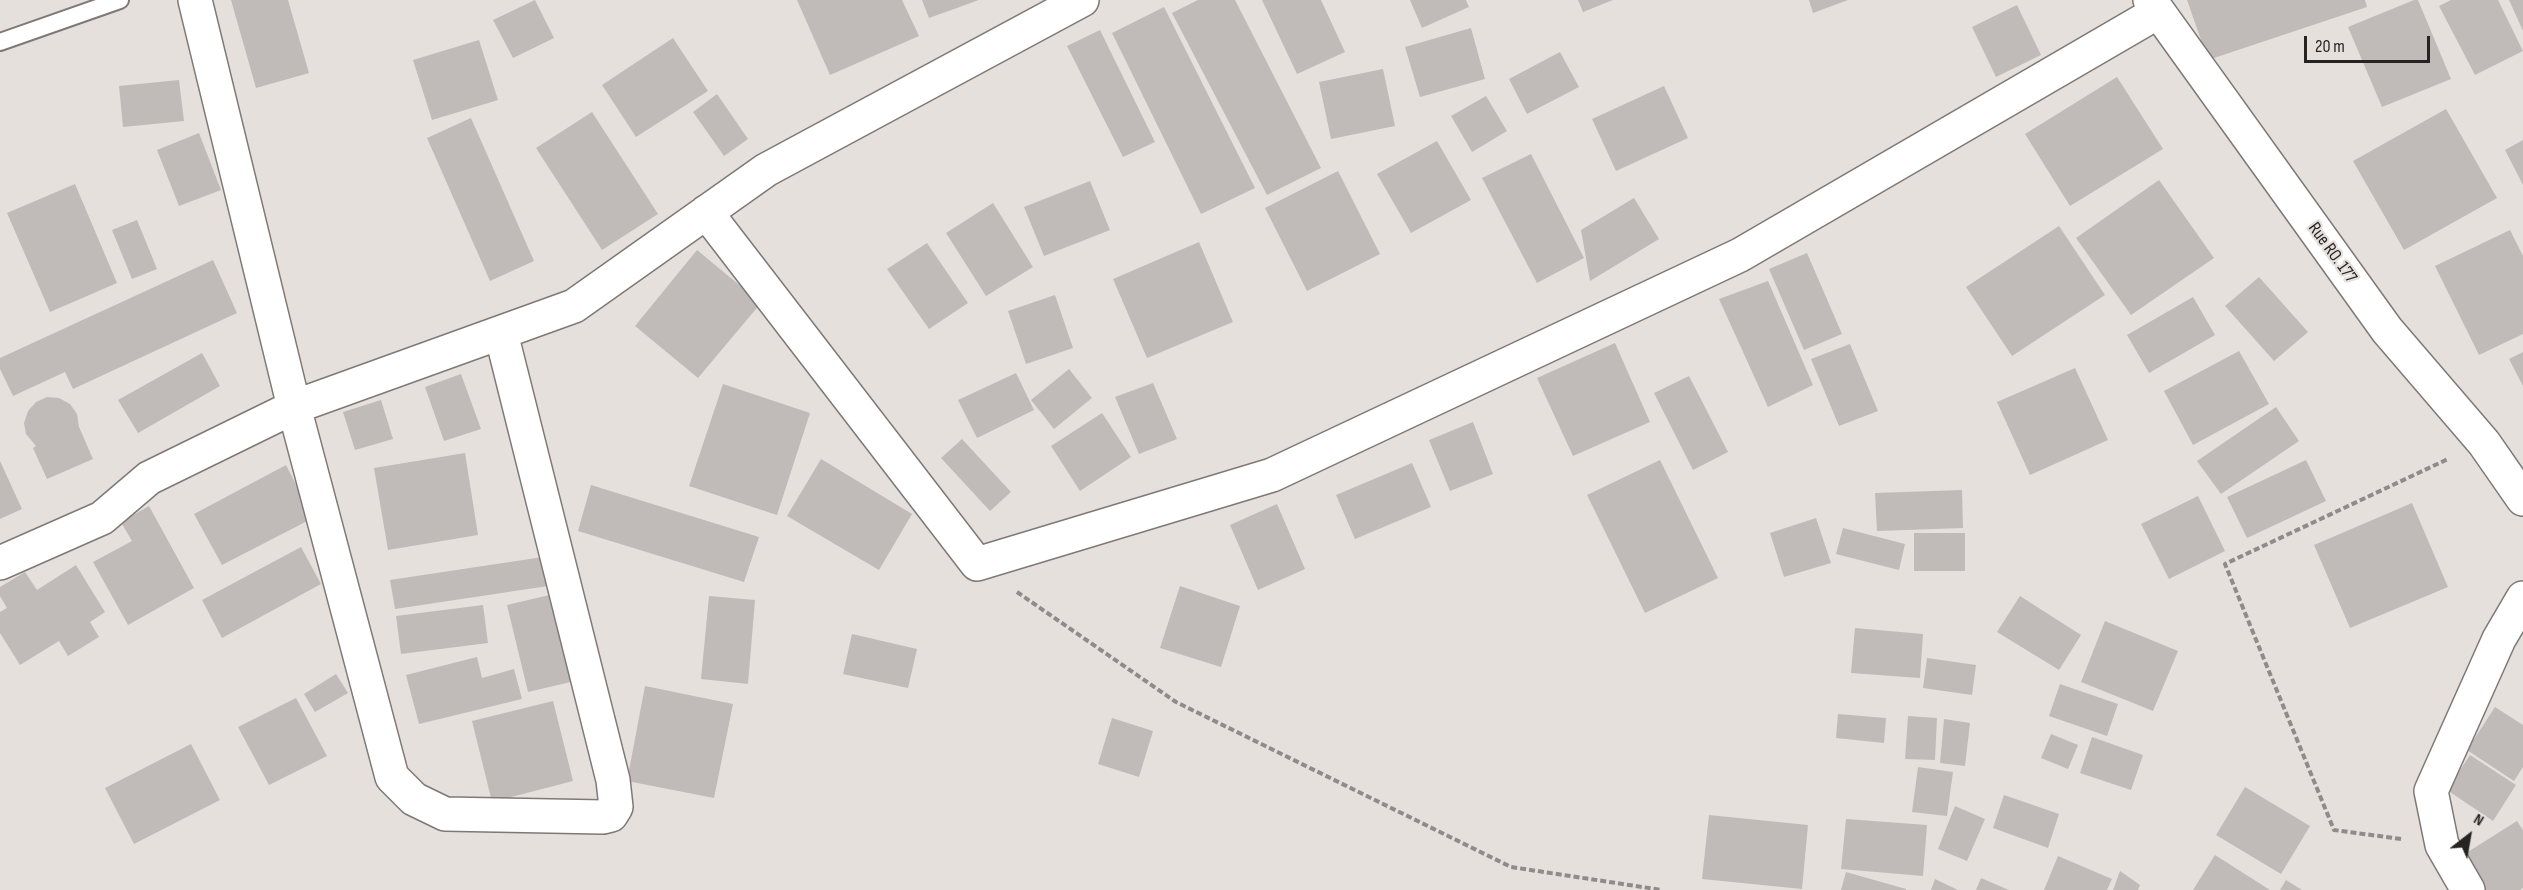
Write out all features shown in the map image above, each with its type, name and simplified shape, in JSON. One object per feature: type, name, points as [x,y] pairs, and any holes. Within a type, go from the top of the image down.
[{"type":"street","points":[[195,0],[294,407],[392,777],[414,799],[445,814],[603,817],[611,814],[616,807],[613,780],[501,333]]},
{"type":"street","points":[[0,563],[102,518],[149,478],[294,407],[574,306],[766,170],[1079,1]]},
{"type":"street","points":[[706,212],[977,564],[1272,475],[1740,255],[2154,6]]},
{"type":"street","name":"Rue RO. 177","points":[[2154,6],[2387,330],[2484,442],[2523,500]]},
{"type":"street","points":[[2468,890],[2442,845],[2431,792],[2499,639],[2523,598]]},
{"type":"lane","points":[[0,42],[120,0]]},
{"type":"path","points":[[2442,845],[2334,830],[2225,564],[2484,442]]},
{"type":"path","points":[[977,564],[1176,702],[1511,867],[1662,890]]},
{"type":"building","points":[[231,0],[288,0],[309,73],[256,88]]},
{"type":"building","points":[[535,0],[554,38],[513,58],[493,20]]},
{"type":"building","points":[[797,0],[902,0],[919,36],[830,75]]},
{"type":"building","points":[[922,0],[979,0],[929,18]]},
{"type":"building","points":[[1198,0],[1235,0],[1321,168],[1267,195],[1172,13]]},
{"type":"building","points":[[1262,0],[1321,0],[1345,52],[1297,74]]},
{"type":"building","points":[[1410,0],[1466,0],[1469,7],[1422,28]]},
{"type":"building","points":[[1578,0],[1613,0],[1583,12]]},
{"type":"building","points":[[1809,0],[1848,0],[1813,13]]},
{"type":"building","points":[[2187,0],[2365,0],[2367,7],[2208,60]]},
{"type":"building","points":[[2418,0],[2451,79],[2382,107],[2348,27]]},
{"type":"building","points":[[2451,0],[2498,0],[2523,51],[2475,75],[2439,6]]},
{"type":"building","points":[[2509,0],[2523,0],[2523,31]]},
{"type":"building","points":[[2017,5],[2041,55],[1996,77],[1972,27]]},
{"type":"building","points":[[1164,7],[1255,188],[1201,214],[1112,33]]},
{"type":"building","points":[[1471,28],[1485,79],[1420,97],[1405,47]]},
{"type":"building","points":[[1100,30],[1155,142],[1123,157],[1067,46]]},
{"type":"building","points":[[673,38],[708,91],[636,137],[602,85]]},
{"type":"building","points":[[479,40],[498,100],[432,120],[413,60]]},
{"type":"building","points":[[1560,52],[1579,87],[1527,114],[1509,79]]},
{"type":"building","points":[[1383,69],[1395,126],[1331,139],[1319,82]]},
{"type":"building","points":[[2117,77],[2163,149],[2070,206],[2025,134]]},
{"type":"building","points":[[179,80],[184,121],[123,127],[119,86]]},
{"type":"building","points":[[1664,86],[1688,138],[1616,171],[1592,119]]},
{"type":"building","points":[[717,94],[748,139],[724,156],[693,112]]},
{"type":"building","points":[[1486,96],[1507,131],[1472,152],[1451,116]]},
{"type":"building","points":[[2446,109],[2497,198],[2404,250],[2353,161]]},
{"type":"building","points":[[592,112],[658,214],[602,250],[536,148]]},
{"type":"building","points":[[471,118],[534,261],[490,281],[427,138]]},
{"type":"building","points":[[199,133],[221,190],[179,206],[157,150]]},
{"type":"building","points":[[2523,140],[2523,185],[2505,150]]},
{"type":"building","points":[[1437,141],[1471,200],[1411,233],[1377,174]]},
{"type":"building","points":[[1531,154],[1584,258],[1537,283],[1482,178]]},
{"type":"building","points":[[1338,171],[1380,254],[1307,291],[1265,208]]},
{"type":"building","points":[[2159,180],[2214,258],[2131,315],[2076,238]]},
{"type":"building","points":[[1090,181],[1110,230],[1044,256],[1024,207]]},
{"type":"building","points":[[75,184],[117,283],[50,312],[7,213]]},
{"type":"building","points":[[1634,198],[1659,239],[1590,281],[1581,230]]},
{"type":"building","points":[[993,203],[1033,267],[986,296],[946,233]]},
{"type":"building","points":[[137,220],[157,269],[132,279],[112,230]]},
{"type":"building","points":[[2059,226],[2105,295],[2012,356],[1966,287]]},
{"type":"building","points":[[2510,230],[2523,256],[2523,334],[2479,355],[2435,266]]},
{"type":"building","points":[[1199,242],[1233,322],[1147,358],[1113,279]]},
{"type":"building","points":[[927,243],[968,303],[929,329],[887,269]]},
{"type":"building","points":[[697,250],[761,303],[698,378],[635,326]]},
{"type":"building","points":[[1807,253],[1842,334],[1804,350],[1769,269]]},
{"type":"building","points":[[213,260],[237,313],[73,389],[65,372],[13,396],[0,369],[0,358]]},
{"type":"building","points":[[2259,277],[2308,332],[2274,361],[2225,306]]},
{"type":"building","points":[[1768,281],[1813,385],[1768,407],[1719,299]]},
{"type":"building","points":[[1055,295],[1073,348],[1026,364],[1008,311]]},
{"type":"building","points":[[2193,297],[2215,335],[2149,373],[2127,335]]},
{"type":"building","points":[[1615,343],[1650,422],[1573,456],[1537,378]]},
{"type":"building","points":[[1850,344],[1878,411],[1839,426],[1811,359]]},
{"type":"building","points":[[2239,351],[2269,404],[2193,445],[2164,391]]},
{"type":"building","points":[[2523,352],[2523,386],[2509,359]]},
{"type":"building","points":[[202,353],[220,386],[138,433],[118,400]]},
{"type":"building","points":[[2075,368],[2108,440],[2030,475],[1997,402]]},
{"type":"building","points":[[1069,369],[1092,398],[1054,429],[1031,400]]},
{"type":"building","points":[[1016,373],[1034,410],[977,438],[958,400]]},
{"type":"building","points":[[461,374],[481,429],[444,441],[425,387]]},
{"type":"building","points":[[1689,376],[1728,452],[1693,470],[1654,393]]},
{"type":"building","points":[[1153,383],[1177,439],[1139,454],[1115,397]]},
{"type":"building","points":[[723,384],[810,413],[777,515],[689,486]]},
{"type":"building","points":[[47,397],[59,398],[70,404],[77,414],[79,427],[93,459],[47,479],[33,448],[36,446],[26,434],[24,423],[28,411],[36,402]]},
{"type":"building","points":[[381,400],[393,439],[355,450],[343,412]]},
{"type":"building","points":[[2276,407],[2299,441],[2221,494],[2197,461]]},
{"type":"building","points":[[1102,413],[1131,457],[1080,491],[1051,446]]},
{"type":"building","points":[[1473,422],[1493,474],[1450,491],[1429,440]]},
{"type":"building","points":[[962,439],[1011,492],[990,511],[941,458]]},
{"type":"building","points":[[465,453],[478,535],[388,550],[374,468]]},
{"type":"building","points":[[821,459],[912,514],[879,570],[787,516]]},
{"type":"building","points":[[1660,460],[1718,578],[1645,613],[1587,495]]},
{"type":"building","points":[[2306,460],[2326,501],[2247,538],[2227,497]]},
{"type":"building","points":[[0,461],[22,509],[0,519]]},
{"type":"building","points":[[1412,463],[1431,507],[1355,539],[1336,495]]},
{"type":"building","points":[[286,465],[313,518],[222,565],[194,514]]},
{"type":"building","points":[[591,485],[759,537],[744,582],[578,531]]},
{"type":"building","points":[[1962,490],[1963,528],[1877,531],[1875,493]]},
{"type":"building","points":[[2198,496],[2225,551],[2169,579],[2141,524]]},
{"type":"building","points":[[2412,503],[2448,587],[2350,628],[2314,545]]},
{"type":"building","points":[[1277,504],[1305,569],[1258,590],[1230,525]]},
{"type":"building","points":[[149,506],[194,588],[128,625],[93,562],[132,541],[121,522]]},
{"type":"building","points":[[1816,518],[1831,563],[1784,577],[1770,533]]},
{"type":"building","points":[[1843,528],[1905,544],[1899,570],[1836,554]]},
{"type":"building","points":[[1914,533],[1965,533],[1965,571],[1914,571]]},
{"type":"building","points":[[301,547],[321,584],[222,638],[202,600]]},
{"type":"building","points":[[543,557],[548,586],[395,609],[390,580]]},
{"type":"building","points":[[76,565],[105,612],[90,622],[99,637],[68,656],[59,641],[20,665],[0,633],[0,612],[7,608],[0,596],[0,587],[25,572],[37,590]]},
{"type":"building","points":[[1180,586],[1240,606],[1221,667],[1160,648]]},
{"type":"building","points":[[558,593],[579,680],[528,692],[507,605]]},
{"type":"building","points":[[709,596],[755,600],[748,684],[701,679]]},
{"type":"building","points":[[2020,596],[2081,635],[2059,670],[1997,632]]},
{"type":"building","points":[[483,605],[488,643],[401,654],[396,616]]},
{"type":"building","points":[[2105,621],[2178,651],[2153,711],[2081,682]]},
{"type":"building","points":[[1855,628],[1923,634],[1920,678],[1851,673]]},
{"type":"building","points":[[852,634],[917,649],[908,688],[843,674]]},
{"type":"building","points":[[477,657],[482,678],[514,669],[522,699],[419,724],[406,675]]},
{"type":"building","points":[[1927,658],[1976,665],[1972,695],[1923,688]]},
{"type":"building","points":[[336,674],[348,693],[315,712],[304,694]]},
{"type":"building","points":[[2060,684],[2118,704],[2107,736],[2049,716]]},
{"type":"building","points":[[645,686],[733,704],[714,798],[627,781]]},
{"type":"building","points":[[296,698],[327,756],[269,785],[238,727]]},
{"type":"building","points":[[553,701],[573,781],[492,802],[472,721]]},
{"type":"building","points":[[2495,707],[2523,725],[2523,767],[2514,781],[2467,750]]},
{"type":"building","points":[[1838,714],[1886,718],[1884,743],[1836,738]]},
{"type":"building","points":[[1908,716],[1937,718],[1935,760],[1905,759]]},
{"type":"building","points":[[1112,718],[1153,731],[1139,777],[1098,764]]},
{"type":"building","points":[[1944,719],[1970,723],[1965,766],[1940,763]]},
{"type":"building","points":[[2051,734],[2078,745],[2068,769],[2041,758]]},
{"type":"building","points":[[2092,737],[2143,755],[2131,790],[2080,773]]},
{"type":"building","points":[[191,744],[220,800],[134,844],[105,788]]},
{"type":"building","points":[[2470,755],[2516,785],[2493,821],[2447,790]]},
{"type":"building","points":[[1918,767],[1953,772],[1947,816],[1912,812]]},
{"type":"building","points":[[2245,787],[2310,826],[2281,874],[2216,835]]},
{"type":"building","points":[[2004,795],[2059,814],[2048,848],[1993,828]]},
{"type":"building","points":[[1955,806],[1985,819],[1967,861],[1938,849]]},
{"type":"building","points":[[1709,815],[1808,825],[1802,889],[1702,879]]},
{"type":"building","points":[[1846,819],[1927,825],[1923,876],[1841,869]]},
{"type":"building","points":[[2517,821],[2523,830],[2523,888],[2520,890],[2485,890],[2463,855]]},
{"type":"building","points":[[2215,855],[2270,890],[2193,890]]},
{"type":"building","points":[[2058,856],[2112,879],[2107,890],[2044,890]]},
{"type":"building","points":[[2120,871],[2140,885],[2138,890],[2113,890]]},
{"type":"building","points":[[1846,872],[1906,889],[1906,890],[1841,890]]},
{"type":"building","points":[[1981,878],[2009,890],[1976,890]]},
{"type":"building","points":[[1935,879],[1958,890],[1931,890]]},
{"type":"building","points":[[2286,880],[2302,890],[2280,890]]}]
